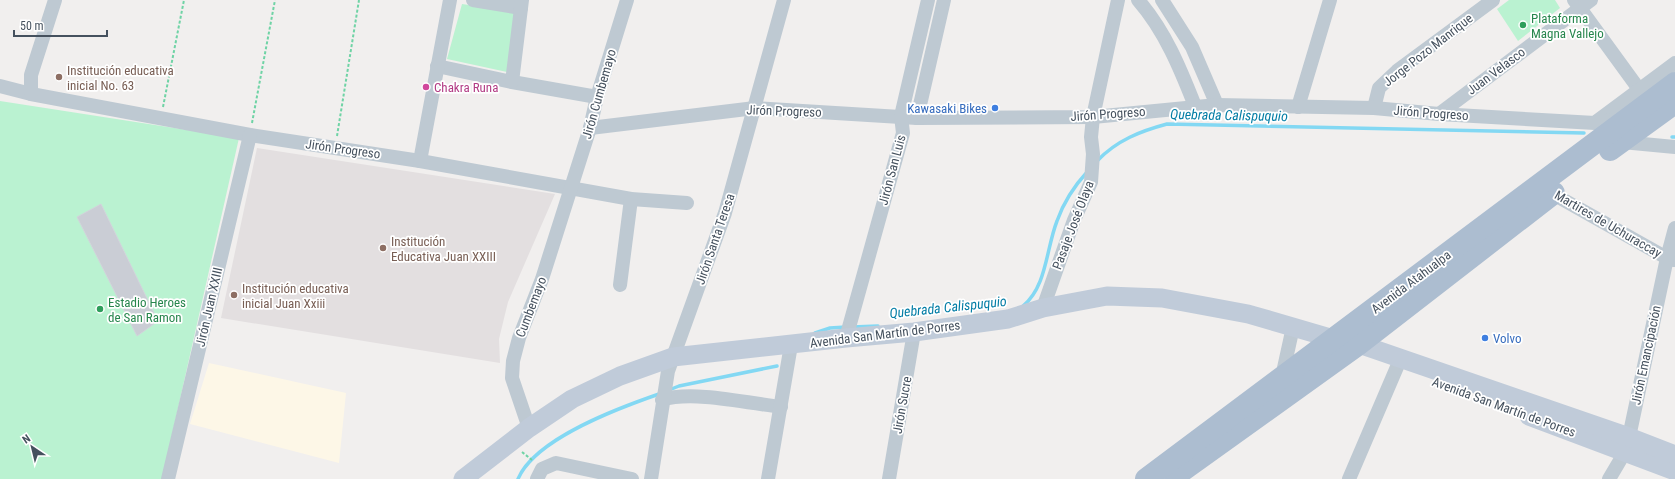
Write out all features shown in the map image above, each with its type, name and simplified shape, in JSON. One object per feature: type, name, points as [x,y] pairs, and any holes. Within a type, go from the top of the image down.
[{"type":"main road","name":"Avenida Atahualpa","points":[[1171,479],[1548,188],[1642,108],[1675,83]]},
{"type":"main road","name":"Avenida Atahualpa","points":[[1642,108],[1675,103]]},
{"type":"main road","name":"Avenida Atahualpa","points":[[1548,188],[1622,142],[1642,108]]},
{"type":"main road","name":"Avenida Atahualpa","points":[[1146,479],[1282,377],[1347,344]]},
{"type":"street","points":[[31,94],[31,74],[55,0]]},
{"type":"street","points":[[420,161],[450,0]]},
{"type":"street","points":[[473,0],[522,4],[512,82]]},
{"type":"street","name":"Jirón Cumbemayo","points":[[571,188],[627,0]]},
{"type":"street","name":"Jirón Santa Teresa","points":[[651,479],[665,382],[725,213],[784,0]]},
{"type":"street","name":"Jirón San Luis","points":[[846,335],[903,134],[901,116],[928,0]]},
{"type":"street","points":[[917,118],[944,0]]},
{"type":"street","name":"Pasaje José Olaya","points":[[1043,308],[1074,220],[1087,193],[1092,175],[1094,154],[1091,137],[1092,117],[1118,0]]},
{"type":"street","points":[[1138,0],[1153,17],[1177,60],[1195,106]]},
{"type":"street","points":[[1162,0],[1192,47],[1217,105]]},
{"type":"street","points":[[1298,107],[1330,0]]},
{"type":"street","name":"Jorge Pozo Manrique","points":[[1374,108],[1379,88],[1397,71],[1493,0]]},
{"type":"street","name":"Juan Velasco","points":[[1439,114],[1577,4],[1591,0]]},
{"type":"street","points":[[1577,4],[1642,108]]},
{"type":"street","name":"Avenida Atahualpa","points":[[1595,123],[1642,108],[1675,63]]},
{"type":"street","points":[[437,66],[597,98]]},
{"type":"street","name":"Jirón Progreso","points":[[0,86],[31,94],[250,135],[420,161],[631,199],[687,203]]},
{"type":"street","name":"Jirón Progreso","points":[[590,128],[755,108],[917,118],[1092,117],[1217,105],[1374,108],[1439,114],[1595,123],[1642,108]]},
{"type":"street","name":"Jirón Juan XXIII","points":[[168,479],[250,135]]},
{"type":"street","points":[[1622,142],[1675,147]]},
{"type":"street","name":"Cumbemayo","points":[[529,428],[512,378],[513,362],[519,338],[542,279],[571,188]]},
{"type":"street","name":"Martires de Uchuraccay","points":[[1548,188],[1671,259]]},
{"type":"street","points":[[620,285],[631,199]]},
{"type":"street","name":"Jirón Emancipación","points":[[1609,479],[1627,444],[1671,259],[1675,228]]},
{"type":"street","name":"Avenida San Martín de Porres","points":[[463,479],[553,411],[579,396],[620,376],[673,357],[791,345],[846,335],[914,332],[1008,319],[1043,308],[1107,296],[1162,298],[1248,314],[1293,327],[1347,344],[1627,444],[1675,471]]},
{"type":"street","points":[[1282,377],[1293,327]]},
{"type":"street","name":"Jirón Sucre","points":[[889,479],[914,332]]},
{"type":"street","name":"Avenida San Martín de Porres","points":[[1347,344],[1397,367],[1627,444],[1675,456]]},
{"type":"street","points":[[768,479],[791,345]]},
{"type":"street","points":[[1349,479],[1397,367]]},
{"type":"street","points":[[662,400],[671,397],[688,396],[781,408]]},
{"type":"street","points":[[537,479],[539,473],[547,465],[556,463],[632,479]]},
{"type":"path","points":[[160,119],[184,0]]},
{"type":"path","points":[[250,135],[275,0]]},
{"type":"path","points":[[335,148],[359,0]]},
{"type":"shaded area","name":"Institución Educativa Juan XXIII","points":[[257,148],[555,194],[508,302],[499,339],[500,363],[221,318]]},
{"type":"shaded area","points":[[209,363],[346,393],[339,463],[190,424]]},
{"type":"green space","name":"Plataforma Magna Vallejo","points":[[1509,0],[1555,0],[1560,8],[1518,41],[1497,9]]},
{"type":"green space","points":[[462,4],[515,12],[507,72],[447,59]]},
{"type":"green space","name":"Estadio Heroes de San Ramon","points":[[0,101],[239,138],[162,479],[0,479]]},
{"type":"building","points":[[101,204],[158,321],[137,336],[77,217]]},
{"type":"waterway","name":"Quebrada Calispuquio","points":[[1097,161],[1113,147],[1130,137],[1167,124],[1584,133]]},
{"type":"waterway","name":"Quebrada Calispuquio","points":[[1023,306],[1031,298],[1037,288],[1045,266],[1053,232],[1066,201],[1074,188],[1088,171]]},
{"type":"waterway","name":"Quebrada Calispuquio","points":[[852,327],[878,326]]},
{"type":"waterway","name":"Quebrada Calispuquio","points":[[815,333],[830,328],[846,327]]},
{"type":"waterway","name":"Quebrada Calispuquio","points":[[669,390],[679,386],[777,366]]},
{"type":"waterway","name":"Quebrada Calispuquio","points":[[518,479],[527,464],[542,450],[560,437],[603,416],[662,393]]},
{"type":"place","name":"Plataforma Magna Vallejo","points":[[1523,25]]},
{"type":"place","name":"Institución educativa inicial No. 63","points":[[59,77]]},
{"type":"place","name":"Chakra Runa","points":[[426,87]]},
{"type":"place","name":"Kawasaki Bikes","points":[[995,108]]},
{"type":"place","name":"Institución Educativa Juan XXIII","points":[[383,248]]},
{"type":"place","name":"Institución educativa inicial Juan Xxiii","points":[[234,295]]},
{"type":"place","name":"Estadio Heroes de San Ramon","points":[[100,309]]},
{"type":"place","name":"Volvo","points":[[1485,338]]}]
